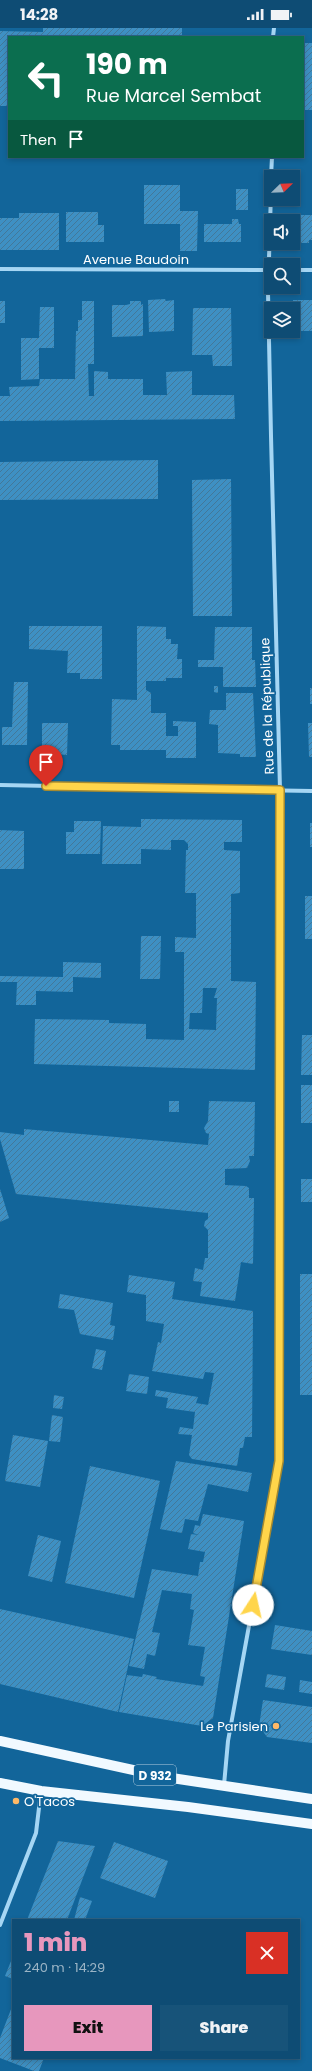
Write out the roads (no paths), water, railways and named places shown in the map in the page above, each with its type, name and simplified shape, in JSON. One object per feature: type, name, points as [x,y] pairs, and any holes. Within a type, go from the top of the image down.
[{"type":"main road","name":"D 932","points":[[0,1741],[165,1777],[312,1799]]},
{"type":"main road","name":"D 932","points":[[0,1783],[41,1791],[188,1807],[312,1824]]},
{"type":"street","points":[[271,170],[272,158]]},
{"type":"street","name":"Rue de la République","points":[[270,258],[271,206]]},
{"type":"street","name":"Avenue Baudoin","points":[[0,269],[264,270]]},
{"type":"street","points":[[300,270],[312,270]]},
{"type":"street","name":"Rue de la République","points":[[224,1785],[228,1741],[279,1461],[280,790],[270,428],[270,294]]},
{"type":"street","points":[[0,785],[312,791]]},
{"type":"street","points":[[0,1925],[36,1833],[41,1791]]},
{"type":"place","name":"Le Parisien","points":[[276,1726]]},
{"type":"place","name":"O'Tacos","points":[[16,1801]]}]
